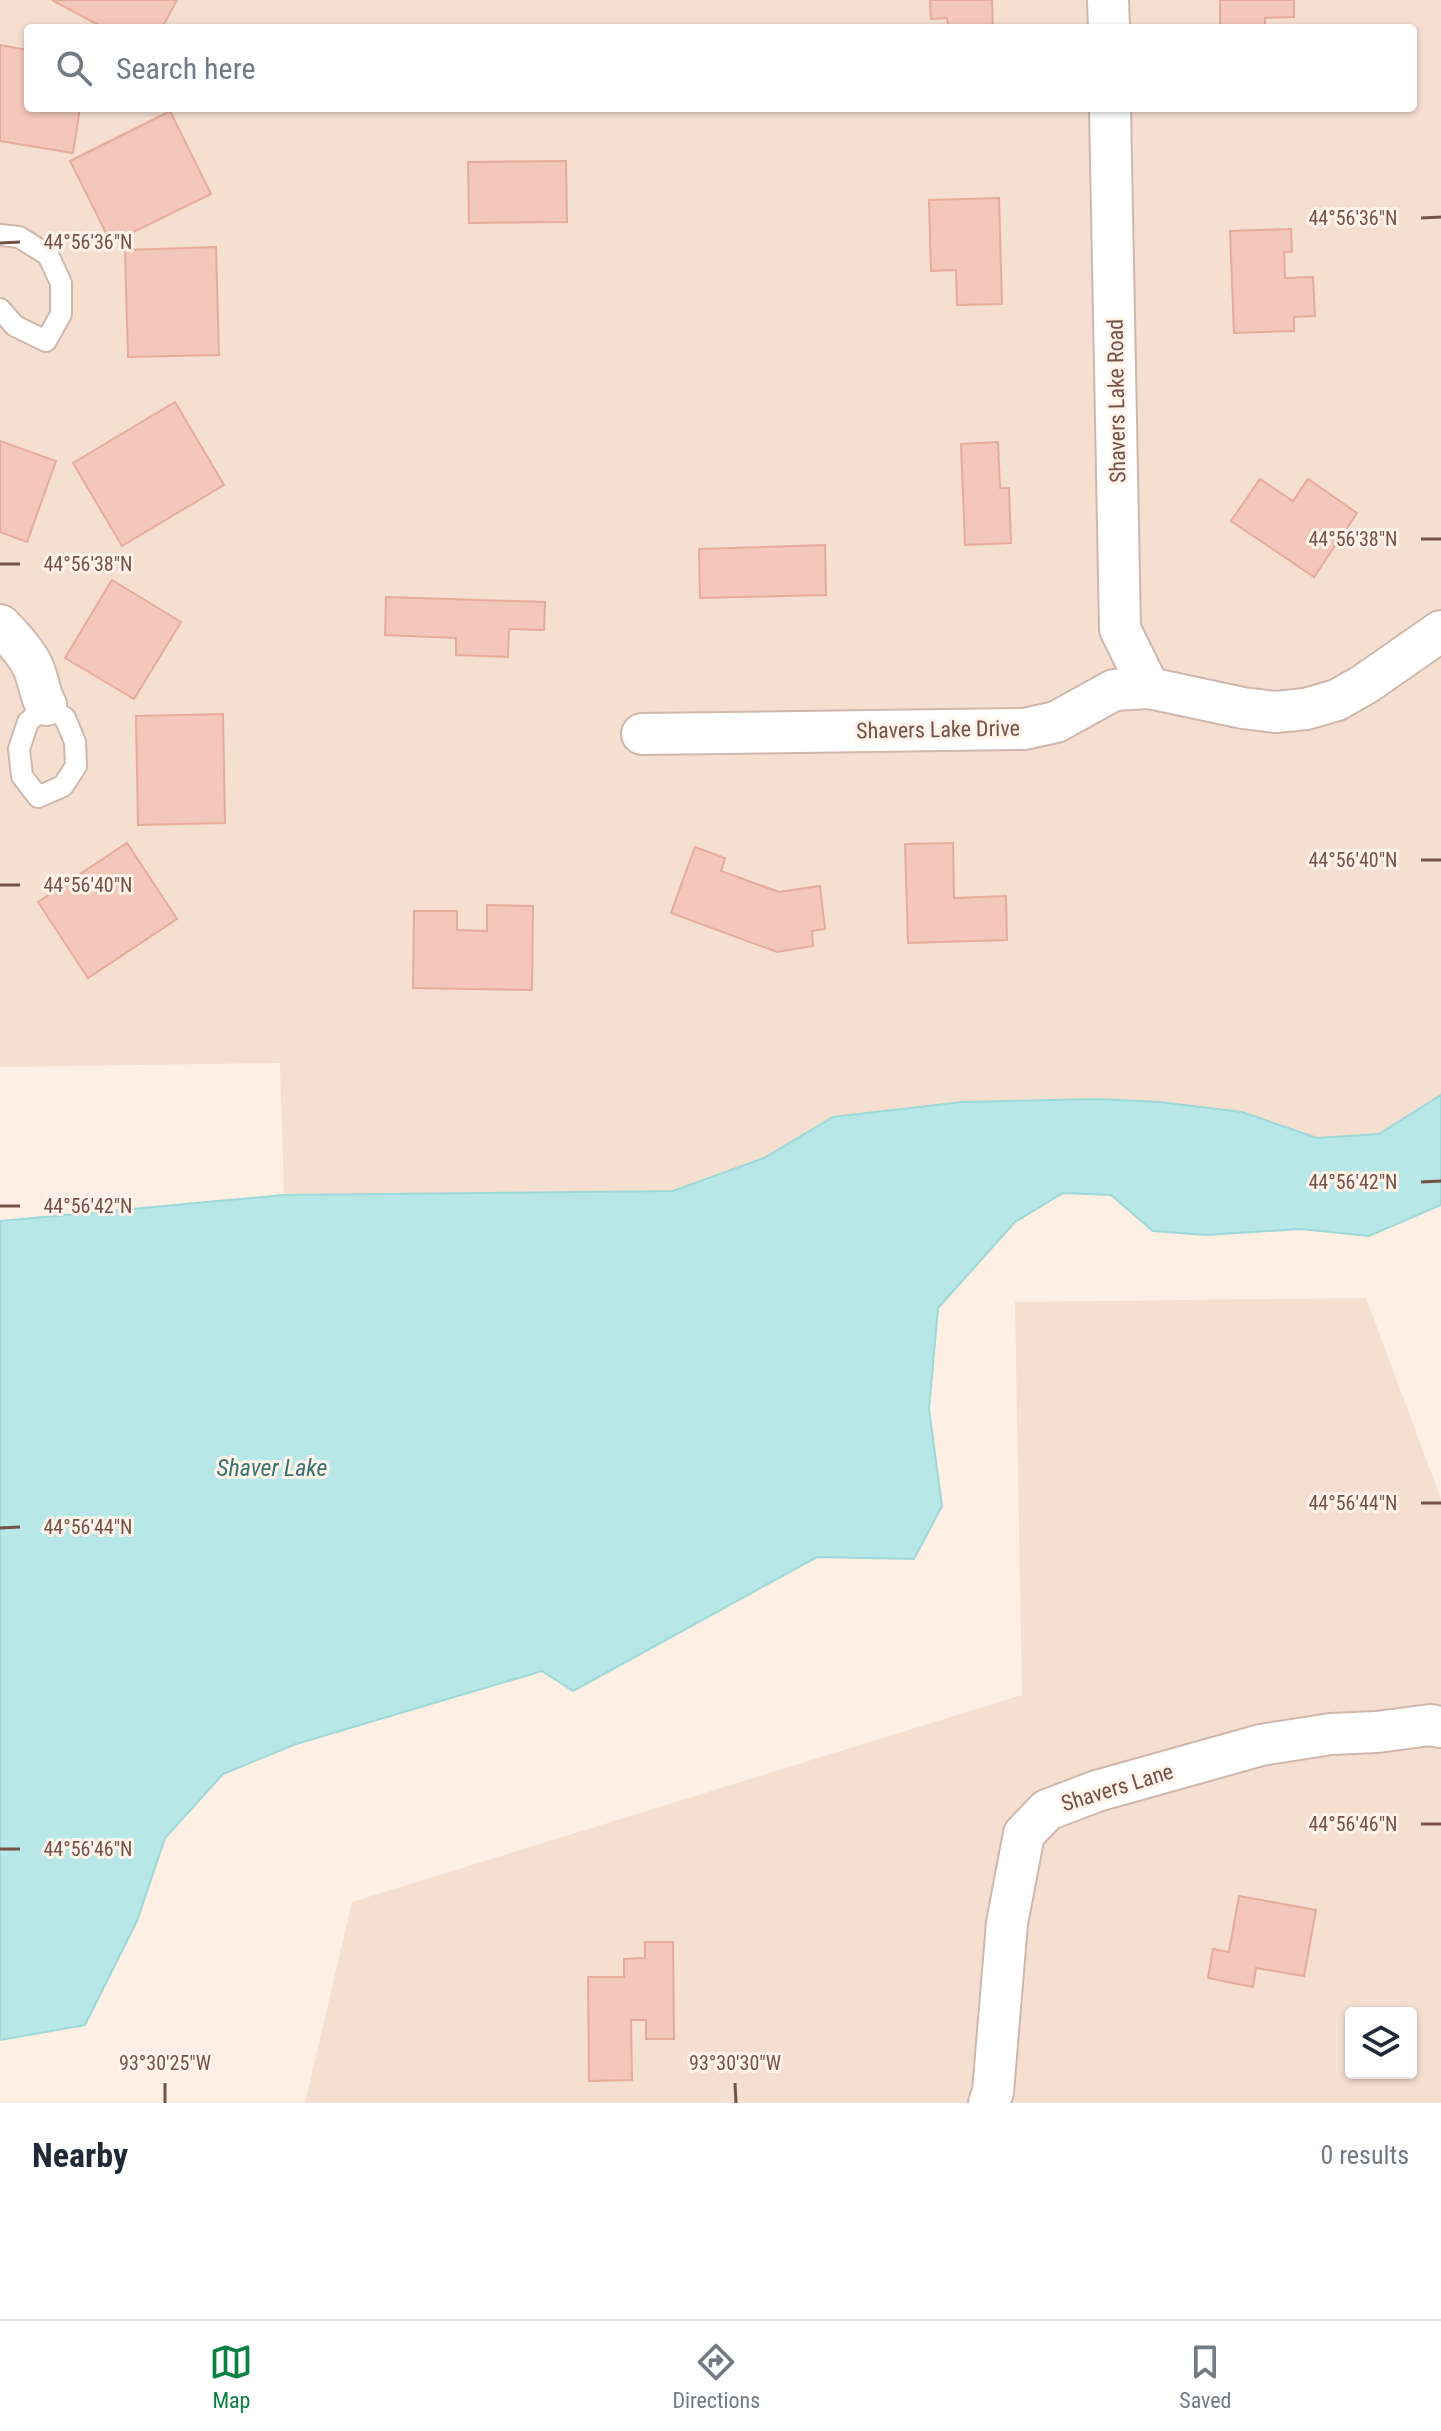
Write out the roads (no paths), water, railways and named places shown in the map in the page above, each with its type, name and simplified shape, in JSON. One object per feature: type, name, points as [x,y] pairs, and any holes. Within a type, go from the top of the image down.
[{"type":"street","points":[[1108,0],[1109,24]]},
{"type":"street","name":"Shavers Lake Road","points":[[1110,112],[1120,629],[1149,688]]},
{"type":"street","points":[[0,625],[33,667],[46,705]]},
{"type":"street","name":"Shavers Lake Drive","points":[[642,734],[1024,729],[1056,722],[1114,690],[1149,688],[1243,708],[1275,712],[1306,709],[1337,700],[1365,684],[1441,631]]},
{"type":"street","name":"Shavers Lane","points":[[989,2103],[993,2092],[1007,1923],[1024,1834],[1047,1810],[1097,1791],[1261,1745],[1331,1734],[1430,1725],[1441,1727]]},
{"type":"lane","points":[[0,235],[19,237],[48,255],[61,283],[61,314],[46,341],[15,326],[0,309]]},
{"type":"water","name":"Shaver Lake","points":[[1441,1095],[1441,1205],[1369,1236],[1301,1229],[1206,1235],[1153,1231],[1111,1195],[1063,1193],[1015,1222],[938,1308],[929,1409],[942,1506],[914,1559],[817,1557],[573,1691],[542,1671],[296,1744],[223,1774],[165,1838],[137,1921],[85,2025],[0,2040],[0,1221],[284,1195],[673,1191],[764,1158],[833,1117],[962,1102],[1098,1099],[1160,1102],[1242,1112],[1317,1138],[1379,1134]]}]
